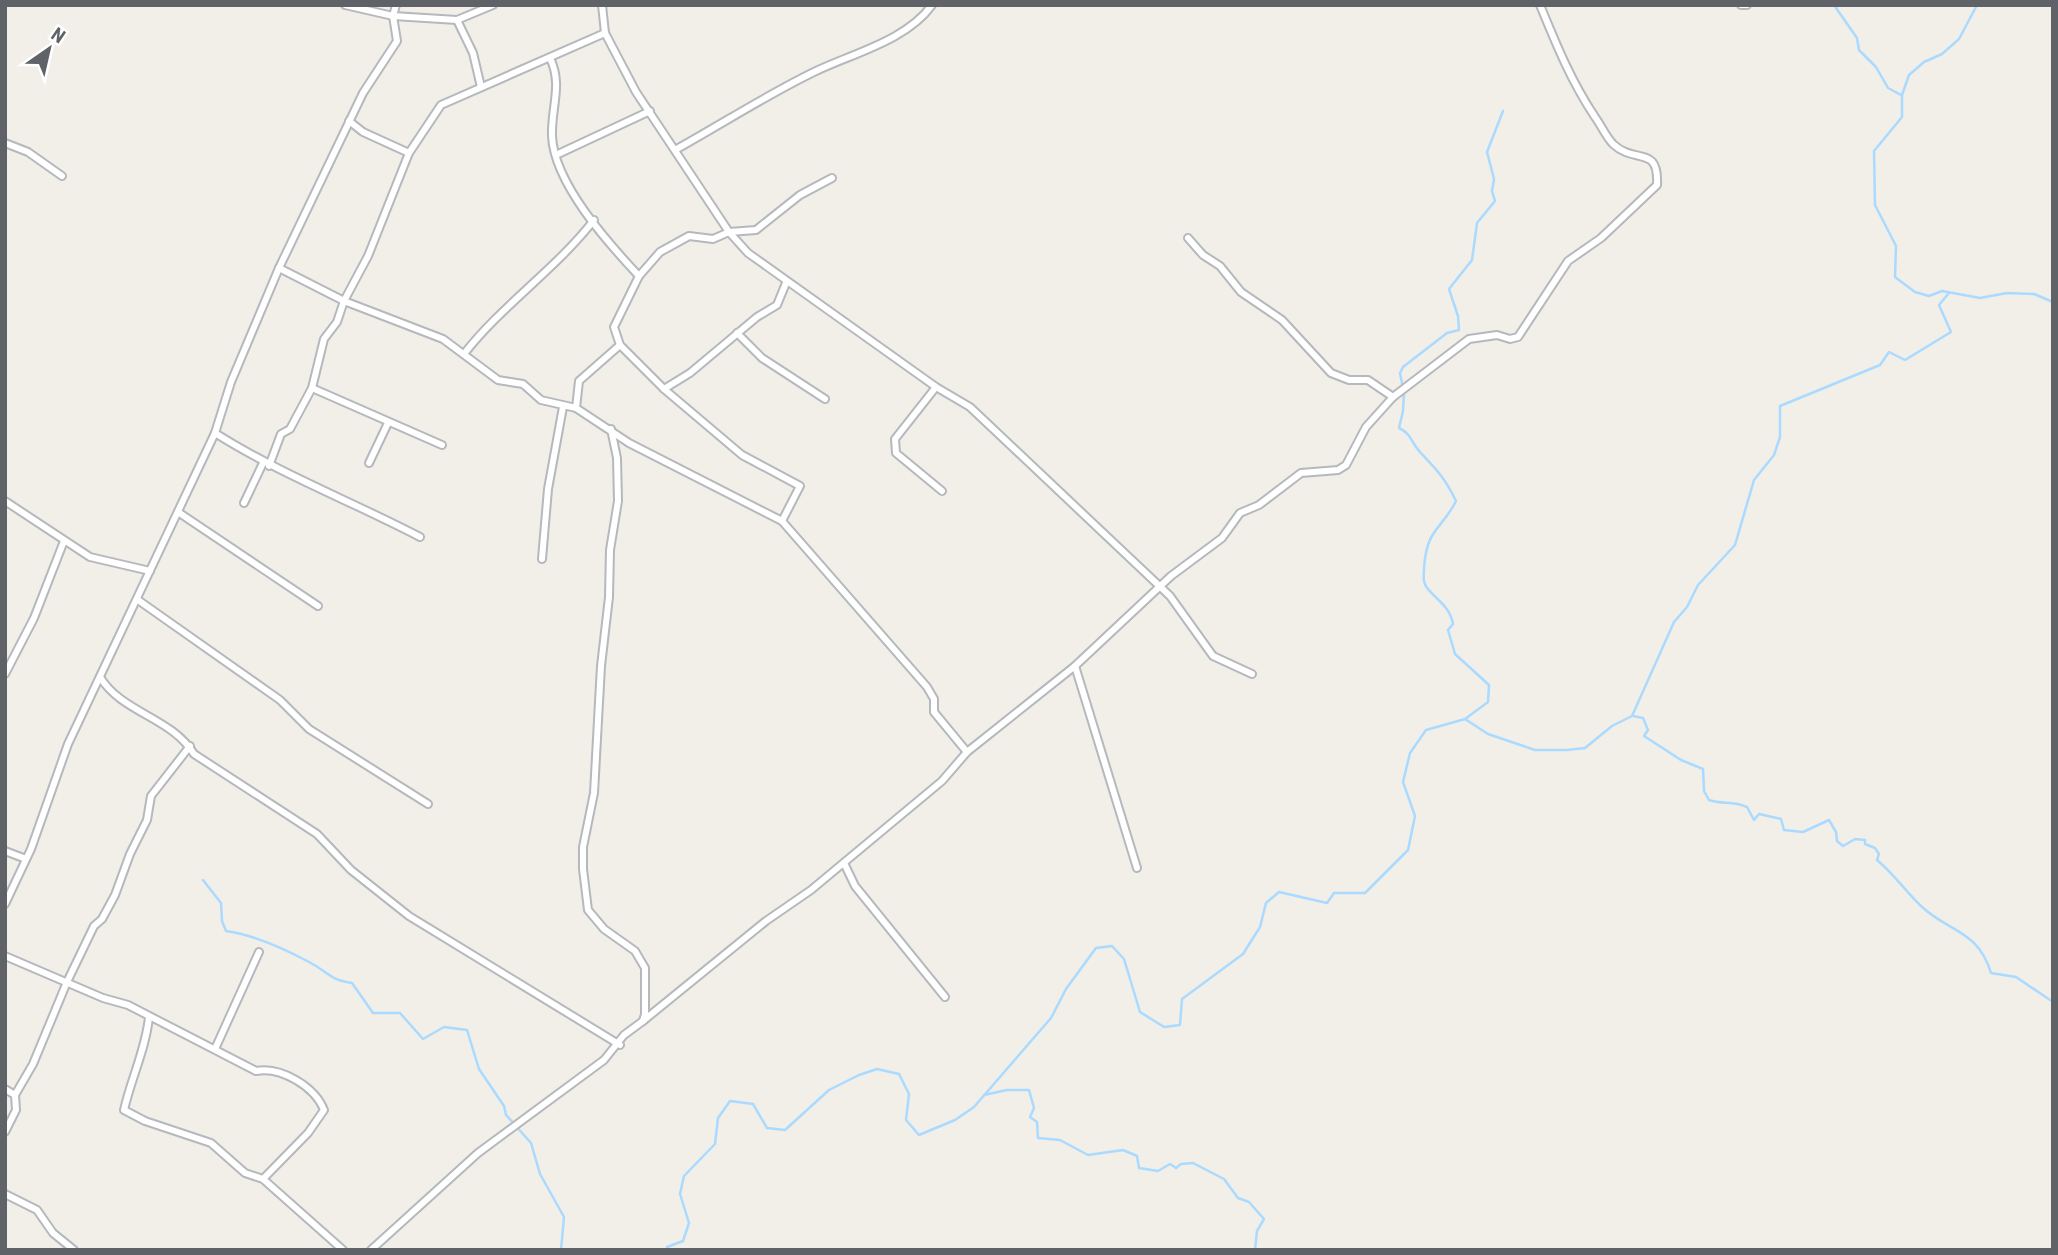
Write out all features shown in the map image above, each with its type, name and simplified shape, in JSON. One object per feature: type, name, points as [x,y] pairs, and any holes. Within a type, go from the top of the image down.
[{"type":"street","points":[[345,5],[393,16],[457,20],[494,5]]},
{"type":"street","points":[[5,904],[26,859],[68,744],[215,433],[231,382],[279,268],[363,93],[397,41],[393,16],[396,5]]},
{"type":"street","points":[[602,5],[605,33],[636,92],[729,232],[748,253],[786,283],[852,324],[936,387],[970,407],[1170,596],[1213,656],[1252,674]]},
{"type":"street","points":[[675,150],[816,71],[864,51],[922,19],[932,5]]},
{"type":"street","points":[[371,1250],[478,1153],[550,1102],[620,1045],[624,1035],[766,921],[844,863],[942,781],[967,752],[1075,666],[1160,589],[1222,538],[1243,511],[1259,505],[1301,473],[1338,470],[1346,465],[1366,427],[1392,397],[1469,339],[1497,335],[1510,339],[1518,337],[1568,261],[1601,239],[1657,185],[1658,168],[1654,162],[1648,157],[1626,154],[1611,143],[1581,98],[1539,5]]},
{"type":"street","points":[[1741,5],[1747,5]]},
{"type":"street","points":[[457,20],[473,52],[481,87]]},
{"type":"street","points":[[244,503],[281,434],[290,429],[312,388],[324,339],[337,323],[344,301],[384,221],[408,153],[441,105],[605,33]]},
{"type":"street","points":[[550,58],[558,81],[552,121],[556,155],[565,181],[639,276]]},
{"type":"street","points":[[556,155],[650,111]]},
{"type":"street","points":[[349,121],[363,132],[408,153]]},
{"type":"street","points":[[5,143],[29,152],[62,176]]},
{"type":"street","points":[[782,521],[800,485],[742,455],[664,389],[620,345],[614,327],[639,276],[660,251],[689,236],[713,239],[729,232],[756,230],[800,195],[832,178]]},
{"type":"street","points":[[464,354],[489,322],[532,287],[594,220]]},
{"type":"street","points":[[1188,238],[1203,255],[1220,266],[1241,292],[1282,320],[1331,373],[1349,380],[1368,380],[1392,397]]},
{"type":"street","points":[[279,268],[344,301],[443,339],[498,380],[523,384],[541,400],[576,408],[629,443],[782,521],[928,687],[934,699],[934,712],[967,752]]},
{"type":"street","points":[[664,389],[690,373],[737,333],[777,305],[786,283]]},
{"type":"street","points":[[737,333],[762,358],[825,399]]},
{"type":"street","points":[[576,408],[579,381],[620,345]]},
{"type":"street","points":[[936,387],[895,439],[896,453],[942,491]]},
{"type":"street","points":[[312,388],[442,445]]},
{"type":"street","points":[[542,559],[548,489],[563,407]]},
{"type":"street","points":[[369,463],[388,423]]},
{"type":"street","points":[[611,429],[617,458],[618,501],[610,550],[594,793],[583,847],[583,869],[588,910],[604,929],[635,951],[645,968],[647,1002],[643,1021]]},
{"type":"street","points":[[215,433],[266,465],[323,488],[420,537]]},
{"type":"street","points":[[5,502],[90,558],[150,571]]},
{"type":"street","points":[[178,512],[318,606]]},
{"type":"street","points":[[5,674],[34,618],[64,541]]},
{"type":"street","points":[[138,600],[280,700],[309,729],[428,804]]},
{"type":"street","points":[[1075,666],[1137,868]]},
{"type":"street","points":[[100,677],[110,692],[184,738],[194,754],[317,834],[351,870],[409,915],[552,1002],[595,1033],[620,1045]]},
{"type":"street","points":[[5,1132],[16,1110],[15,1095],[33,1064],[67,982],[94,926],[102,919],[115,895],[135,841],[147,820],[151,796],[190,746]]},
{"type":"street","points":[[5,851],[26,859]]},
{"type":"street","points":[[844,863],[855,886],[945,997]]},
{"type":"street","points":[[215,1049],[259,952]]},
{"type":"street","points":[[5,956],[149,1017],[256,1071],[266,1069],[282,1073],[311,1092],[324,1110],[308,1133],[263,1179]]},
{"type":"street","points":[[149,1017],[148,1034],[134,1069],[124,1110],[145,1121],[211,1143],[245,1173],[263,1179],[343,1250]]},
{"type":"street","points":[[5,1089],[15,1095]]},
{"type":"street","points":[[5,1194],[37,1210],[53,1233],[74,1250]]},
{"type":"waterway","points":[[1834,5],[1857,38],[1859,50],[1876,67],[1888,88],[1901,95]]},
{"type":"waterway","points":[[1977,5],[1959,39],[1942,54],[1924,62],[1909,75],[1902,95],[1902,117],[1874,151],[1875,205],[1896,246],[1895,277],[1915,292],[1929,296],[1942,291],[1980,298],[2007,293],[2034,294],[2053,302]]},
{"type":"waterway","points":[[1465,719],[1488,702],[1489,685],[1455,654],[1448,630],[1453,624],[1451,618],[1426,586],[1424,579],[1428,544],[1456,501],[1440,475],[1399,428],[1404,393],[1400,373],[1403,367],[1447,333],[1459,330],[1458,316],[1449,289],[1472,260],[1477,223],[1495,201],[1492,191],[1494,179],[1487,152],[1503,111]]},
{"type":"waterway","points":[[667,1250],[667,1247],[683,1241],[689,1223],[680,1194],[684,1176],[715,1144],[718,1118],[730,1101],[753,1104],[767,1128],[785,1130],[829,1090],[877,1069],[899,1074],[909,1094],[906,1120],[919,1135],[955,1120],[974,1107],[1051,1018],[1066,989],[1096,948],[1112,946],[1124,959],[1140,1012],[1164,1027],[1180,1025],[1182,999],[1243,954],[1260,927],[1266,903],[1279,892],[1327,903],[1334,893],[1365,893],[1408,850],[1415,816],[1403,782],[1410,753],[1426,730],[1465,719],[1488,734],[1535,750],[1567,750],[1585,748],[1612,726],[1632,716],[1674,622],[1687,607],[1698,585],[1735,545],[1754,480],[1774,455],[1780,437],[1780,406],[1880,365],[1889,352],[1905,360],[1951,332],[1939,305],[1949,293]]},
{"type":"waterway","points":[[1633,716],[1643,718],[1648,730],[1644,736],[1681,760],[1703,769],[1704,791],[1709,800],[1747,807],[1754,820],[1759,814],[1781,819],[1784,830],[1803,832],[1829,820],[1836,832],[1837,841],[1843,846],[1855,839],[1865,840],[1865,844],[1875,848],[1879,854],[1877,860],[1922,907],[1962,933],[1979,948],[1991,973],[2016,977],[2053,1002]]},
{"type":"waterway","points":[[203,880],[221,903],[222,921],[226,931],[268,943],[309,962],[333,977],[352,983],[373,1013],[400,1013],[423,1039],[444,1027],[467,1030],[479,1069],[504,1106],[506,1115],[531,1143],[540,1174],[564,1217],[561,1250]]},
{"type":"waterway","points":[[984,1095],[1007,1090],[1029,1090],[1034,1108],[1030,1117],[1037,1122],[1038,1138],[1060,1140],[1088,1155],[1123,1150],[1137,1156],[1139,1168],[1158,1171],[1170,1164],[1176,1168],[1181,1164],[1193,1163],[1224,1179],[1238,1198],[1249,1202],[1264,1219],[1257,1231],[1255,1250]]}]
